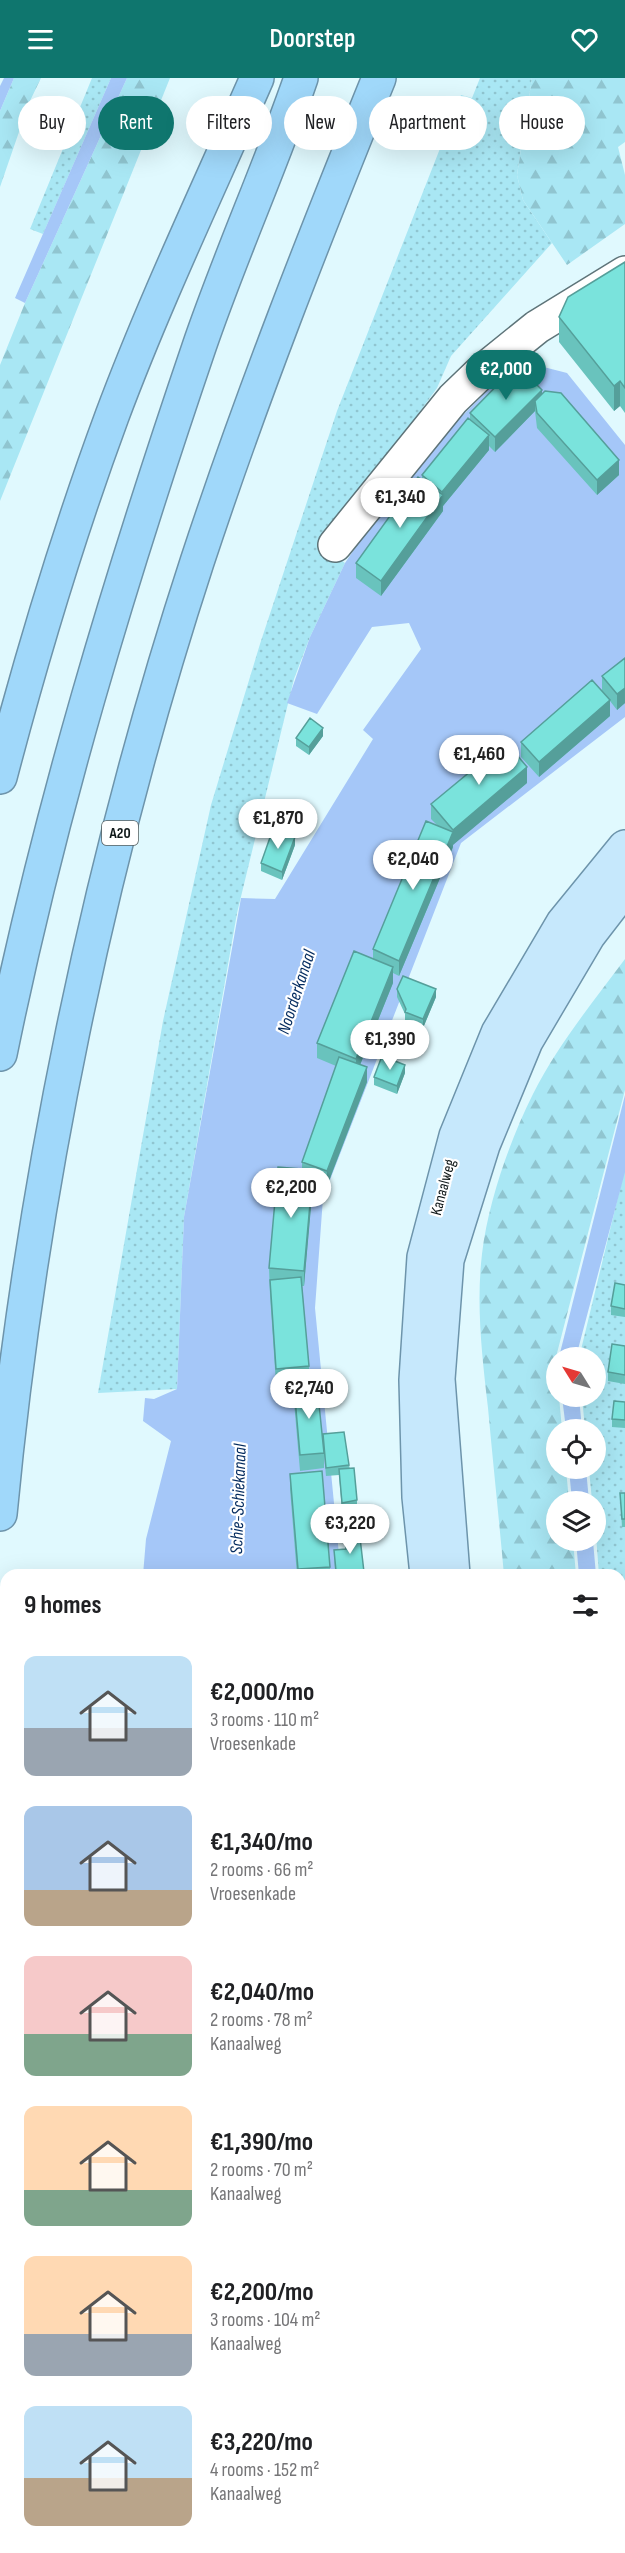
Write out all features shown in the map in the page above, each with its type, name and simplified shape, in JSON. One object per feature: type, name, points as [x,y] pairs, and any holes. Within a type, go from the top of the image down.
[{"type":"highway","points":[[0,777],[64,551],[112,416],[159,298],[257,78]]},
{"type":"highway","points":[[0,1054],[52,825],[111,619],[200,345],[302,78]]},
{"type":"highway","name":"A20","points":[[0,1514],[8,1432],[37,1233],[68,1058],[115,850],[196,564],[262,373],[379,78]]},
{"type":"main road","name":"Kanaalweg","points":[[426,1569],[419,1497],[416,1380],[424,1257],[456,1136],[498,1033],[563,923],[625,847]]},
{"type":"main road","name":"Kanaalweg","points":[[453,1569],[438,1379],[447,1260],[483,1145],[526,1041],[588,936],[625,888]]},
{"type":"street","points":[[335,545],[453,399],[480,373],[537,327],[625,273]]},
{"type":"green space","points":[[14,78],[41,78],[32,96],[18,96],[18,135],[0,187],[0,111]]},
{"type":"green space","points":[[92,78],[111,78],[103,96],[98,96],[98,108],[86,135],[86,96]]},
{"type":"green space","points":[[127,78],[170,78],[163,96],[119,96]]},
{"type":"green space","points":[[480,78],[532,78],[529,96],[499,96],[499,150],[521,150],[517,175],[523,200],[552,243],[451,356],[437,388],[326,541],[329,551],[345,563],[310,637],[294,679],[237,913],[184,1217],[177,1389],[98,1393],[163,1021],[211,805],[260,644],[337,411],[439,150],[487,150],[487,96],[473,96]]},
{"type":"green space","points":[[532,78],[625,78],[625,142],[618,147],[625,175],[625,224],[567,265],[523,200],[517,175],[521,150],[585,150],[585,96],[529,96]]},
{"type":"green space","points":[[98,142],[98,150],[141,150],[0,501],[0,365],[25,303]]},
{"type":"green space","points":[[62,150],[80,150],[43,234],[30,229]]},
{"type":"green space","points":[[625,959],[625,1090],[559,1347],[546,1347],[546,1407],[560,1407],[561,1419],[546,1419],[546,1479],[567,1479],[568,1491],[546,1491],[546,1551],[574,1551],[575,1569],[503,1569],[480,1331],[482,1254],[489,1214],[516,1131],[533,1094],[564,1042]]},
{"type":"green space","points":[[625,1168],[625,1569],[599,1569],[597,1551],[606,1551],[606,1491],[591,1491],[590,1479],[606,1479],[606,1419],[584,1419],[583,1407],[606,1407],[606,1347],[582,1347]]},
{"type":"water","points":[[4,78],[14,78],[0,111],[0,86]]},
{"type":"water","points":[[111,78],[127,78],[119,96],[103,96]]},
{"type":"water","points":[[98,108],[98,142],[25,303],[15,298],[80,150],[86,150],[86,135]]},
{"type":"water","points":[[528,363],[567,373],[625,445],[625,717],[461,843],[323,1198],[315,1308],[340,1569],[144,1569],[146,1539],[171,1441],[143,1421],[145,1398],[154,1399],[177,1389],[184,1217],[241,898],[275,899],[373,739],[363,730],[421,649],[409,623],[372,627],[317,714],[287,703],[310,637],[345,563],[388,499],[430,448],[506,372]]},
{"type":"water","points":[[625,1095],[625,1172],[579,1347],[562,1347]]},
{"type":"water","points":[[563,1407],[580,1407],[581,1419],[565,1419]]},
{"type":"water","points":[[570,1479],[587,1479],[588,1491],[571,1491]]},
{"type":"water","points":[[577,1551],[594,1551],[595,1569],[578,1569]]},
{"type":"building","points":[[625,262],[625,388],[620,381],[614,386],[559,317],[568,297]]},
{"type":"building","points":[[517,365],[542,390],[495,437],[470,413]]},
{"type":"building","points":[[545,391],[561,393],[619,460],[597,480],[537,413],[535,401]]},
{"type":"building","points":[[468,418],[489,435],[442,492],[422,475]]},
{"type":"building","points":[[418,477],[443,495],[381,581],[356,563]]},
{"type":"building","points":[[625,658],[625,688],[617,694],[602,676]]},
{"type":"building","points":[[592,680],[610,700],[539,762],[521,742]]},
{"type":"building","points":[[310,718],[323,728],[309,747],[296,738]]},
{"type":"building","points":[[506,742],[527,767],[453,830],[431,804]]},
{"type":"building","points":[[426,821],[453,832],[399,961],[373,949]]},
{"type":"building","points":[[273,829],[295,837],[282,872],[261,863]]},
{"type":"building","points":[[354,951],[393,967],[356,1059],[317,1043]]},
{"type":"building","points":[[403,976],[436,989],[423,1019],[405,1012],[406,1009],[397,989]]},
{"type":"building","points":[[382,1056],[405,1065],[397,1086],[374,1077]]},
{"type":"building","points":[[339,1057],[367,1067],[327,1171],[302,1162]]},
{"type":"building","points":[[278,1167],[313,1170],[304,1271],[269,1268]]},
{"type":"building","points":[[301,1277],[309,1366],[276,1369],[270,1280]]},
{"type":"building","points":[[615,1283],[625,1285],[625,1309],[611,1306]]},
{"type":"building","points":[[612,1344],[625,1346],[625,1375],[608,1372]]},
{"type":"building","points":[[317,1385],[324,1453],[300,1455],[294,1387]]},
{"type":"building","points":[[614,1401],[625,1402],[625,1420],[612,1419]]},
{"type":"building","points":[[344,1432],[349,1465],[326,1468],[323,1434]]},
{"type":"building","points":[[354,1468],[357,1500],[342,1503],[339,1469]]},
{"type":"building","points":[[322,1471],[330,1567],[298,1569],[290,1474]]},
{"type":"building","points":[[620,1493],[625,1493],[625,1519],[622,1519]]},
{"type":"building","points":[[359,1529],[364,1569],[336,1569],[334,1550],[346,1549],[345,1531]]},
{"type":"water label","name":"Noorderkanaal","points":[[296,992]]},
{"type":"water label","name":"Schie-Schiekanaal","points":[[238,1499]]}]
